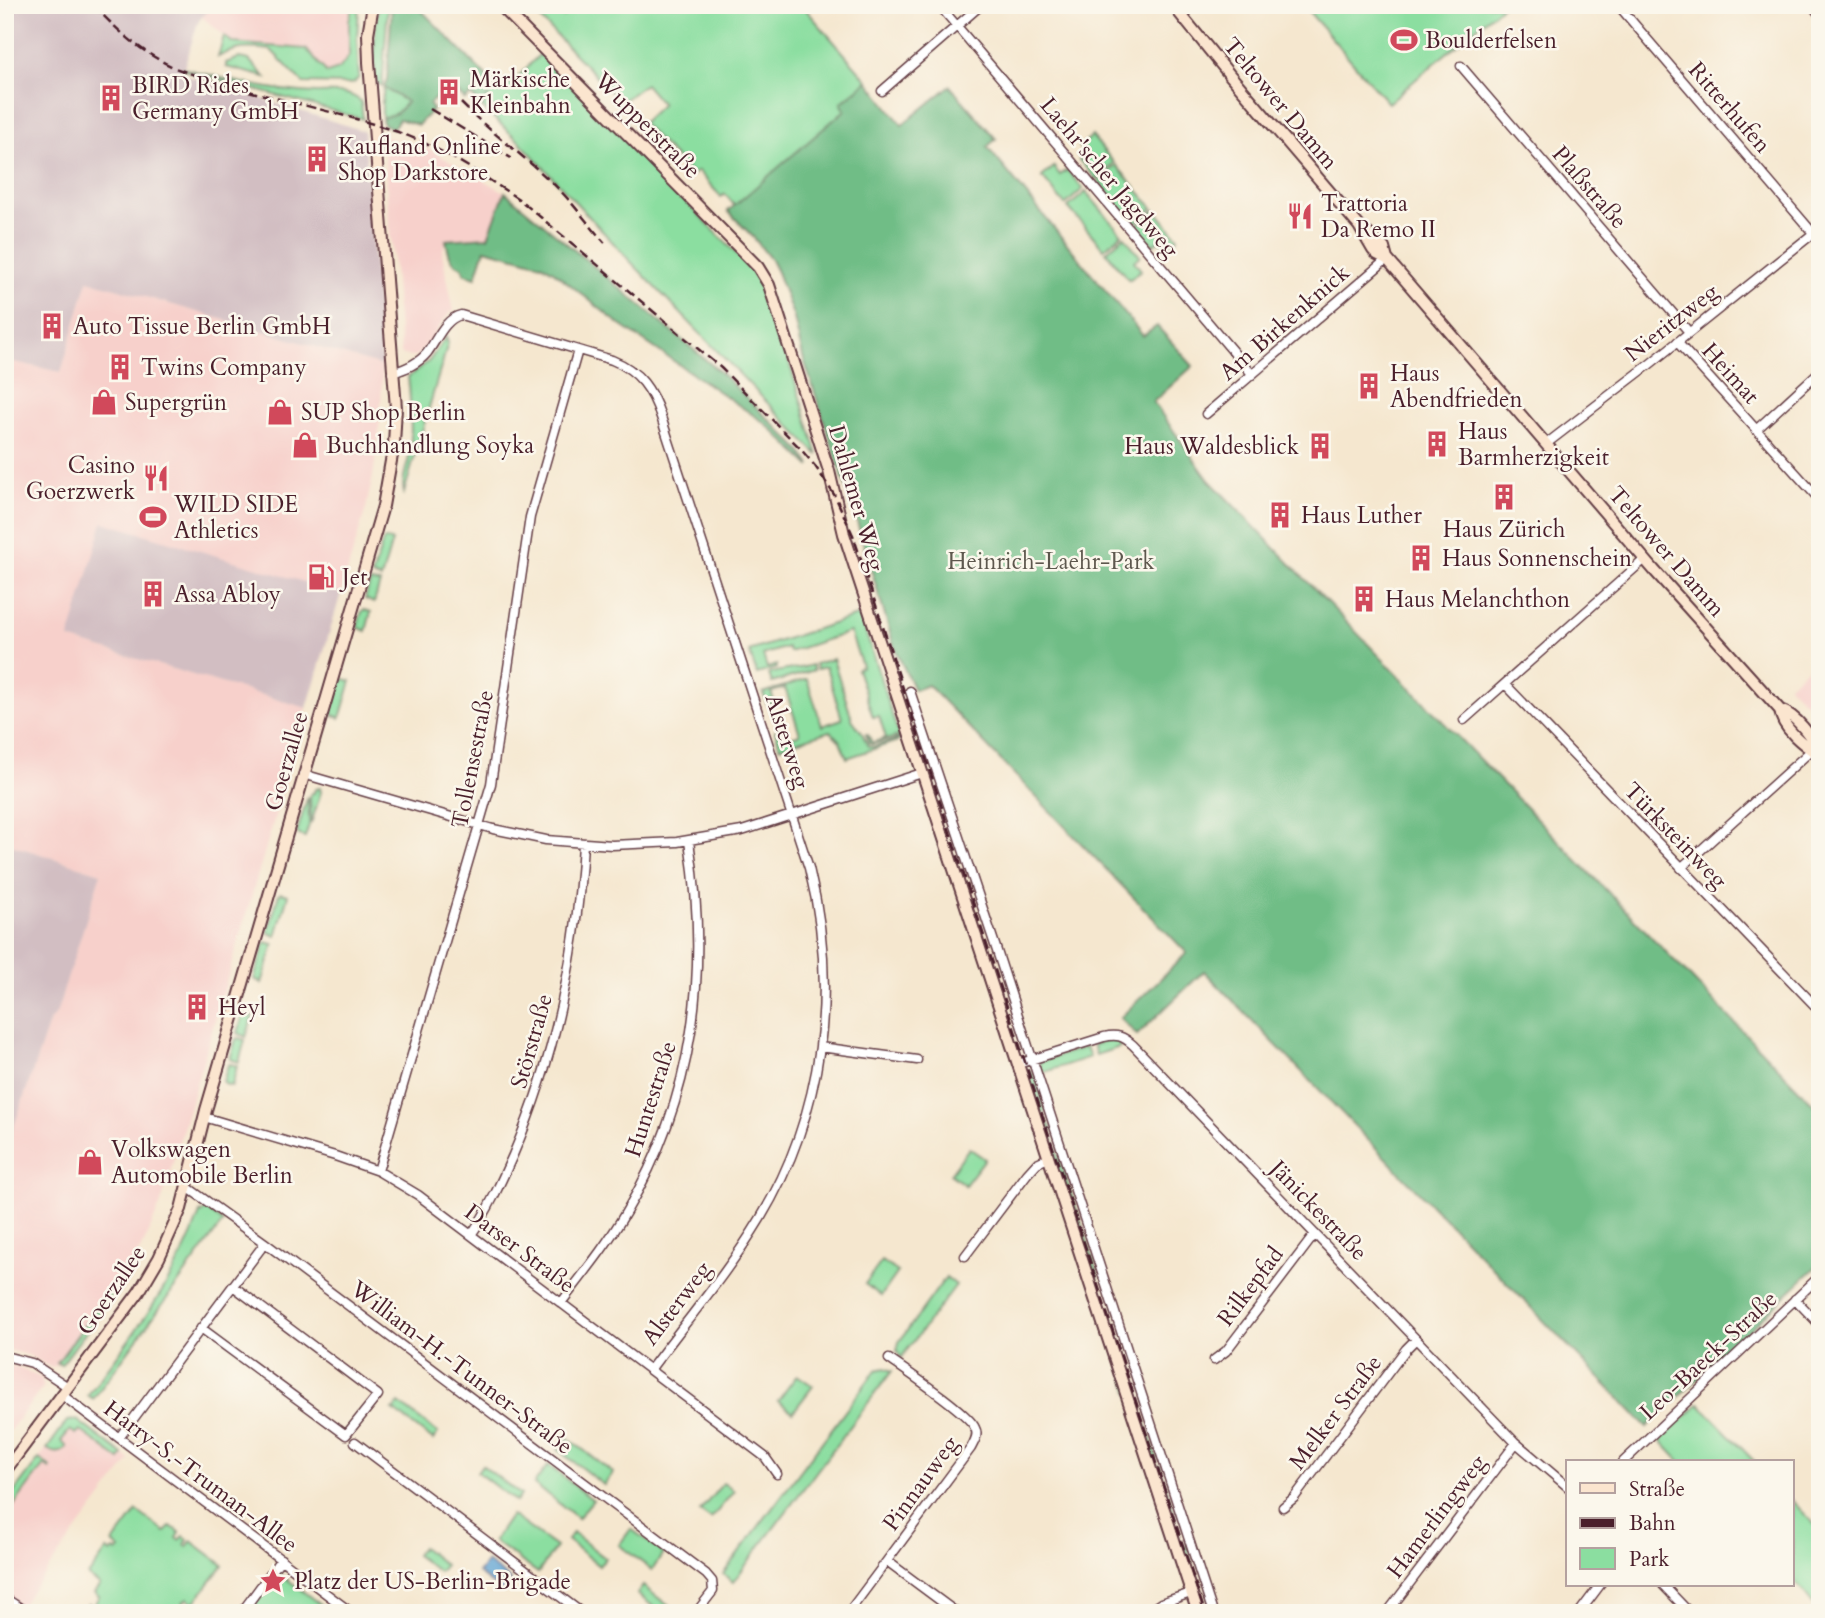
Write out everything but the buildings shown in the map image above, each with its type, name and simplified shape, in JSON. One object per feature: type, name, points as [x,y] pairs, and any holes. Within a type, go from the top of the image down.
[{"type":"main road","name":"Goerzallee","points":[[5,1471],[139,1292],[172,1232],[303,774],[383,507],[394,444],[396,408],[368,48],[373,5]]},
{"type":"main road","name":"Wupperstraße","points":[[500,5],[764,275]]},
{"type":"main road","name":"Teltower Damm","points":[[1173,5],[1359,226],[1384,248],[1387,259],[1645,559],[1780,710],[1781,719],[1804,745],[1817,749]]},
{"type":"main road","name":"Dahlemer Weg","points":[[764,275],[774,297],[826,460],[844,534],[1198,1613]]},
{"type":"street","name":"Laehr'scher Jagdweg","points":[[939,5],[1252,374]]},
{"type":"street","points":[[882,91],[981,5]]},
{"type":"street","name":"Ritterhufen","points":[[1618,5],[1817,231]]},
{"type":"street","points":[[1812,5],[1820,15]]},
{"type":"street","name":"Plaßstraße","points":[[1461,66],[1689,332]]},
{"type":"street","name":"Nieritzweg","points":[[1546,443],[1817,231]]},
{"type":"street","name":"Am Birkenknick","points":[[1206,414],[1387,259]]},
{"type":"street","name":"Alsterweg","points":[[392,373],[418,361],[427,353],[449,321],[461,315],[620,363],[631,369],[648,386],[655,398],[817,900],[823,943],[825,1003],[813,1087],[801,1130],[771,1200],[744,1244],[649,1370]]},
{"type":"street","name":"Heimat","points":[[1677,342],[1820,500]]},
{"type":"street","name":"Tollensestraße","points":[[378,1171],[480,826],[496,756],[530,517],[578,350]]},
{"type":"street","name":"Heimat","points":[[1756,429],[1820,371]]},
{"type":"street","points":[[1464,720],[1645,559]]},
{"type":"street","name":"Türksteinweg","points":[[1505,684],[1820,1011]]},
{"type":"street","points":[[910,691],[1213,1613]]},
{"type":"street","points":[[909,733],[923,728]]},
{"type":"street","points":[[1681,868],[1817,749]]},
{"type":"street","points":[[303,774],[480,826],[531,838],[583,844],[644,845],[689,841],[741,831],[922,773]]},
{"type":"street","points":[[930,797],[945,792]]},
{"type":"street","name":"Huntestraße","points":[[561,1303],[601,1251],[628,1209],[658,1148],[679,1087],[692,1028],[698,974],[698,918],[689,841]]},
{"type":"street","name":"Störstraße","points":[[471,1235],[490,1203],[511,1158],[547,1064],[561,1013],[570,964],[583,844]]},
{"type":"street","points":[[954,870],[968,865]]},
{"type":"street","points":[[976,939],[992,934]]},
{"type":"street","points":[[981,953],[996,948]]},
{"type":"street","points":[[990,979],[1005,974]]},
{"type":"street","points":[[998,1006],[1013,1000]]},
{"type":"street","points":[[1004,1025],[1020,1020]]},
{"type":"street","name":"Jänickestraße","points":[[1017,1064],[1104,1037],[1123,1036],[1517,1443],[1566,1485]]},
{"type":"street","points":[[820,1047],[917,1060]]},
{"type":"street","name":"Darser Straße","points":[[204,1117],[378,1171],[418,1195],[765,1457],[777,1474]]},
{"type":"street","points":[[1036,1122],[1051,1117]]},
{"type":"street","points":[[965,1256],[1027,1174],[1037,1163],[1048,1158]]},
{"type":"street","name":"William-H.-Tunner-Straße","points":[[187,1186],[712,1581],[713,1591],[696,1613]]},
{"type":"street","name":"Rilkepfad","points":[[1214,1360],[1226,1350],[1315,1234]]},
{"type":"street","points":[[119,1438],[265,1243]]},
{"type":"street","name":"Leo-Baeck-Straße","points":[[1624,1460],[1820,1276]]},
{"type":"street","points":[[1090,1284],[1104,1279]]},
{"type":"street","points":[[201,1328],[346,1436],[378,1395],[233,1286]]},
{"type":"street","points":[[1795,1300],[1820,1325]]},
{"type":"street","points":[[1100,1317],[1115,1312]]},
{"type":"street","name":"Melker Straße","points":[[1283,1507],[1294,1498],[1416,1339]]},
{"type":"street","name":"Harry-S.-Truman-Allee","points":[[5,1356],[32,1363],[119,1438],[352,1613]]},
{"type":"street","name":"Pinnauweg","points":[[848,1613],[971,1448],[976,1436],[975,1427],[963,1414],[890,1359]]},
{"type":"street","points":[[1129,1404],[1144,1399]]},
{"type":"street","points":[[355,1442],[582,1613]]},
{"type":"street","name":"Hamerlingweg","points":[[1387,1613],[1517,1443]]},
{"type":"street","points":[[1150,1466],[1163,1461]]},
{"type":"street","points":[[1166,1516],[1180,1511]]},
{"type":"street","points":[[1176,1545],[1190,1541]]},
{"type":"street","points":[[241,1613],[281,1559]]},
{"type":"street","points":[[887,1561],[957,1613]]},
{"type":"street","points":[[1579,1613],[1599,1586]]},
{"type":"street","points":[[1664,1586],[1690,1613]]},
{"type":"street","points":[[1146,1613],[1161,1603],[1206,1591]]},
{"type":"street","points":[[5,1598],[22,1609]]},
{"type":"shaded area","points":[[5,5],[213,5],[197,25],[182,74],[364,131],[382,366],[88,280],[61,372],[5,360]]},
{"type":"shaded area","points":[[213,5],[353,5],[349,21],[349,56],[339,69],[328,73],[306,49],[233,43],[202,17]]},
{"type":"shaded area","points":[[383,136],[428,149],[505,192],[488,237],[446,240],[442,253],[454,312],[451,312],[416,356],[411,357],[401,354]]},
{"type":"shaded area","points":[[88,280],[382,366],[382,387],[373,476],[341,593],[299,581],[69,639],[307,708],[161,1203],[144,1243],[124,1278],[60,1365],[50,1367],[28,1355],[5,1349],[5,1153],[50,1020],[56,1014],[101,873],[5,843],[5,360],[61,372]]},
{"type":"shaded area","name":"Assa Abloy","points":[[103,522],[341,593],[307,708],[69,639]]},
{"type":"shaded area","points":[[1820,655],[1820,718],[1789,685]]},
{"type":"shaded area","points":[[5,843],[101,873],[56,1014],[50,1020],[5,1153]]},
{"type":"shaded area","points":[[5,1364],[42,1378],[43,1387],[5,1437]]},
{"type":"shaded area","points":[[77,1420],[130,1460],[15,1613],[5,1613],[5,1504],[67,1421]]},
{"type":"green space","points":[[353,5],[359,5],[359,77],[354,83],[303,83],[271,50],[244,49],[218,57],[224,36],[233,43],[306,49],[327,73],[339,69],[349,56],[349,21]]},
{"type":"green space","points":[[379,5],[388,5],[382,86],[375,82],[375,34]]},
{"type":"green space","points":[[392,5],[425,5],[421,10],[495,85],[482,107],[471,95],[465,100],[450,85],[429,104],[433,109],[418,125],[399,119],[393,128],[383,124],[382,118],[397,113],[407,102],[384,88],[387,79]]},
{"type":"green space","points":[[527,5],[549,5],[564,17],[573,5],[802,5],[868,81],[841,103],[846,110],[735,206],[725,194],[721,197],[698,171],[692,175],[642,123],[662,104],[645,84],[621,102]]},
{"type":"green space","points":[[1303,5],[1503,5],[1388,103]]},
{"type":"green space","points":[[540,54],[761,279],[818,455],[631,262],[520,142],[482,107],[495,85],[511,84]]},
{"type":"green space","points":[[239,58],[249,60],[265,77],[226,67],[226,63]]},
{"type":"green space","points":[[183,68],[266,87],[299,92],[346,94],[361,102],[363,119],[190,72]]},
{"type":"green space","name":"Heinrich-Laehr-Park","points":[[868,81],[902,125],[950,86],[996,139],[987,147],[1143,336],[1157,326],[1193,366],[1153,402],[1209,480],[1820,1111],[1820,1263],[1647,1427],[1204,971],[1137,1035],[1120,1018],[1187,953],[928,685],[914,690],[894,646],[803,357],[794,318],[777,272],[754,238],[728,211],[845,110],[841,103]]},
{"type":"green space","points":[[384,88],[407,102],[397,113],[382,118],[382,102]]},
{"type":"green space","points":[[1092,136],[1114,163],[1096,179],[1079,160],[1085,154],[1079,147]]},
{"type":"green space","points":[[1116,165],[1153,208],[1134,224],[1098,181]]},
{"type":"green space","points":[[1054,167],[1060,175],[1067,170],[1083,189],[1065,205],[1042,177]]},
{"type":"green space","points":[[505,192],[719,371],[798,448],[811,465],[765,423],[619,324],[552,270],[541,264],[485,249],[476,277],[465,274],[462,267],[452,260],[446,240],[488,237]]},
{"type":"green space","points":[[1086,192],[1122,234],[1104,249],[1068,207]]},
{"type":"green space","points":[[1155,210],[1178,238],[1166,249],[1159,240],[1153,245],[1136,226]]},
{"type":"green space","points":[[1124,236],[1140,256],[1134,261],[1141,270],[1129,280],[1106,252]]},
{"type":"green space","points":[[446,337],[448,343],[404,493],[403,481],[411,444],[408,377],[429,361]]},
{"type":"green space","points":[[385,539],[392,541],[381,579],[372,576]]},
{"type":"green space","points":[[370,582],[380,583],[374,603],[365,599]]},
{"type":"green space","points":[[364,610],[371,612],[366,631],[357,627]]},
{"type":"green space","points":[[860,615],[899,736],[872,744],[866,734],[872,743],[886,738],[879,716],[873,717],[857,669],[862,666],[850,632],[789,652],[787,647],[763,655],[767,668],[777,665],[777,668],[757,674],[749,651]]},
{"type":"green space","points":[[833,659],[852,719],[868,746],[873,747],[900,738],[901,740],[847,758],[840,741],[830,731],[780,747],[775,731],[783,728],[786,739],[800,734],[785,688],[771,692],[774,702],[767,704],[763,693],[807,679],[822,726],[842,719],[826,667],[817,669],[815,664]]},
{"type":"green space","points":[[812,665],[814,670],[772,683],[769,674],[801,668]]},
{"type":"green space","points":[[341,680],[351,681],[340,718],[331,714]]},
{"type":"green space","points":[[320,788],[321,792],[311,824],[310,795]]},
{"type":"green space","points":[[308,796],[309,825],[305,837],[297,832]]},
{"type":"green space","points":[[281,893],[288,895],[276,936],[268,932]]},
{"type":"green space","points":[[265,942],[274,944],[262,983],[254,979]]},
{"type":"green space","points":[[245,1014],[253,1016],[246,1037],[238,1033]]},
{"type":"green space","points":[[238,1038],[245,1040],[239,1062],[230,1059]]},
{"type":"green space","points":[[1119,1041],[1120,1047],[1096,1055],[1093,1045]]},
{"type":"green space","points":[[1086,1047],[1090,1057],[1042,1073],[1039,1062]]},
{"type":"green space","points":[[230,1064],[237,1066],[232,1086],[223,1082]]},
{"type":"green space","points":[[1031,1071],[1035,1074],[1046,1112],[1040,1116],[1025,1073]]},
{"type":"green space","points":[[1046,1122],[1052,1127],[1050,1131],[1098,1272],[1097,1278],[1094,1279],[1042,1124]]},
{"type":"green space","points":[[969,1148],[985,1159],[965,1185],[950,1174]]},
{"type":"green space","points":[[207,1210],[223,1222],[93,1399],[88,1395],[151,1308],[178,1262],[200,1213]]},
{"type":"green space","points":[[882,1261],[898,1272],[881,1296],[865,1284]]},
{"type":"green space","points":[[124,1271],[128,1273],[101,1312],[61,1365],[57,1363]]},
{"type":"green space","points":[[946,1277],[956,1285],[901,1358],[897,1351],[899,1342]]},
{"type":"green space","points":[[1112,1317],[1138,1395],[1134,1400],[1106,1321]]},
{"type":"green space","points":[[885,1368],[892,1371],[733,1582],[723,1574],[876,1370]]},
{"type":"green space","points":[[797,1375],[813,1386],[793,1412],[778,1401]]},
{"type":"green space","points":[[399,1403],[438,1433],[433,1440],[393,1410]]},
{"type":"green space","points":[[1141,1404],[1156,1459],[1151,1458],[1135,1408]]},
{"type":"green space","points":[[1699,1404],[1753,1460],[1679,1460],[1660,1440]]},
{"type":"green space","points":[[77,1420],[123,1455],[120,1460],[80,1430],[76,1434],[70,1430],[61,1441],[67,1447],[62,1451],[47,1449],[67,1421]]},
{"type":"green space","points":[[568,1438],[613,1473],[604,1485],[558,1450]]},
{"type":"green space","points":[[39,1459],[51,1467],[50,1469],[44,1465],[5,1517],[5,1504]]},
{"type":"green space","points":[[482,1465],[521,1495],[516,1502],[477,1472]]},
{"type":"green space","points":[[548,1465],[593,1500],[578,1518],[534,1484]]},
{"type":"green space","points":[[1158,1465],[1161,1466],[1174,1510],[1169,1511],[1155,1469]]},
{"type":"green space","points":[[723,1483],[734,1491],[711,1519],[700,1511]]},
{"type":"green space","points":[[1794,1503],[1820,1530],[1820,1613],[1794,1580]]},
{"type":"green space","points":[[137,1511],[165,1532],[171,1526],[180,1533],[177,1538],[180,1540],[184,1536],[188,1539],[185,1545],[187,1547],[191,1541],[223,1565],[194,1603],[187,1598],[183,1602],[187,1613],[81,1613],[88,1604],[92,1607],[99,1597],[94,1593],[100,1585],[88,1576],[107,1550],[111,1553],[120,1549],[113,1543]]},
{"type":"green space","points":[[511,1515],[556,1547],[538,1573],[493,1541]]},
{"type":"green space","points":[[631,1529],[664,1553],[652,1570],[619,1545]]},
{"type":"green space","points":[[573,1533],[605,1558],[599,1566],[567,1540]]},
{"type":"green space","points":[[1188,1545],[1200,1588],[1196,1590],[1181,1548]]},
{"type":"green space","points":[[422,1547],[445,1565],[439,1572],[416,1555]]},
{"type":"green space","name":"Platz der US-Berlin-Brigade","points":[[278,1572],[331,1613],[247,1613]]},
{"type":"green space","points":[[643,1586],[678,1613],[662,1613],[637,1594]]},
{"type":"water","points":[[487,1562],[511,1580],[502,1591],[478,1573]]},
{"type":"railway","points":[[93,5],[131,41],[175,68],[230,86],[398,132],[446,154],[491,181],[520,200],[721,368],[815,466],[835,496],[853,535],[1205,1613]]},
{"type":"railway","points":[[461,103],[555,185],[605,243]]},
{"type":"railway","points":[[430,109],[511,158]]},
{"type":"place","name":"Boulderfelsen","points":[[1404,40]]},
{"type":"place","name":"Märkische Kleinbahn","points":[[449,92]]},
{"type":"place","name":"BIRD Rides Germany GmbH","points":[[111,98]]},
{"type":"place","name":"Kaufland Online Shop Darkstore","points":[[317,159]]},
{"type":"place","name":"Trattoria Da Remo II","points":[[1300,216]]},
{"type":"place","name":"Auto Tissue Berlin GmbH","points":[[52,326]]},
{"type":"place","name":"Twins Company","points":[[120,367]]},
{"type":"place","name":"Haus Abendfrieden","points":[[1369,386]]},
{"type":"place","name":"Supergrün","points":[[104,402]]},
{"type":"place","name":"SUP Shop Berlin","points":[[280,412]]},
{"type":"place","name":"Haus Barmherzigkeit","points":[[1437,444]]},
{"type":"place","name":"Buchhandlung Soyka","points":[[305,445]]},
{"type":"place","name":"Haus Waldesblick","points":[[1320,446]]},
{"type":"place","name":"Casino Goerzwerk","points":[[156,478]]},
{"type":"place","name":"Haus Zürich","points":[[1504,497]]},
{"type":"place","name":"Haus Luther","points":[[1280,515]]},
{"type":"place","name":"WILD SIDE Athletics","points":[[153,517]]},
{"type":"place","name":"Haus Sonnenschein","points":[[1421,558]]},
{"type":"place","name":"Jet","points":[[321,577]]},
{"type":"place","name":"Assa Abloy","points":[[153,594]]},
{"type":"place","name":"Haus Melanchthon","points":[[1364,599]]},
{"type":"place","name":"Heyl","points":[[197,1007]]},
{"type":"place","name":"Volkswagen Automobile Berlin","points":[[90,1162]]},
{"type":"place","name":"Platz der US-Berlin-Brigade","points":[[273,1581]]}]
